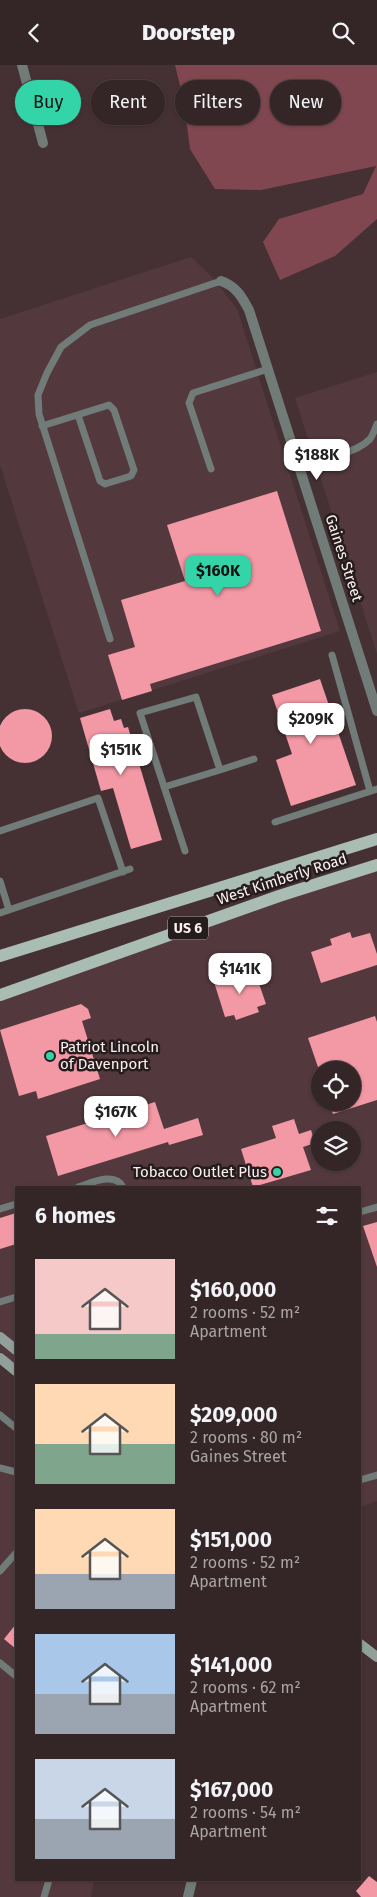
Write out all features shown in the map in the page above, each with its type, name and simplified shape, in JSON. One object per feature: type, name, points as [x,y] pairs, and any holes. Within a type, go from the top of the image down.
[{"type":"main road","name":"West Kimberly Road","points":[[0,956],[377,839]]},
{"type":"main road","name":"West Kimberly Road","points":[[0,995],[265,901],[377,865]]},
{"type":"main road","points":[[0,1337],[15,1349]]},
{"type":"main road","points":[[0,1358],[15,1370]]},
{"type":"main road","points":[[361,1645],[377,1657]]},
{"type":"street","points":[[22,65],[43,143]]},
{"type":"street","name":"Gaines Street","points":[[221,281],[231,284],[242,297],[249,310],[377,711]]},
{"type":"street","points":[[188,1897],[192,1881]]},
{"type":"lane","points":[[110,639],[42,426],[38,395],[46,373],[61,347],[90,325],[221,281]]},
{"type":"lane","points":[[211,469],[189,403],[193,393],[268,369]]},
{"type":"lane","points":[[42,426],[109,405],[114,410],[134,470],[131,476],[105,484],[100,481],[78,415]]},
{"type":"lane","points":[[298,462],[330,457],[356,447],[370,439],[377,424]]},
{"type":"lane","points":[[275,822],[374,790],[332,655]]},
{"type":"lane","points":[[185,851],[140,713],[196,697],[220,770]]},
{"type":"lane","points":[[164,787],[254,759]]},
{"type":"lane","points":[[0,831],[98,798],[126,871],[0,913]]},
{"type":"lane","points":[[0,881],[9,910]]},
{"type":"lane","points":[[81,1186],[108,1178],[118,1181],[122,1186]]},
{"type":"lane","points":[[0,1209],[15,1204]]},
{"type":"lane","points":[[361,1212],[377,1207]]},
{"type":"lane","points":[[0,1302],[15,1297]]},
{"type":"lane","points":[[0,1415],[15,1427]]},
{"type":"lane","points":[[0,1468],[15,1472]]},
{"type":"lane","points":[[361,1480],[377,1475]]},
{"type":"lane","points":[[0,1571],[15,1554]]},
{"type":"lane","points":[[0,1663],[15,1675]]},
{"type":"lane","points":[[44,1897],[49,1881]]},
{"type":"shaded area","points":[[175,65],[377,65],[377,219],[335,256],[280,280],[263,242],[279,219],[363,194],[376,166],[261,190],[215,189],[190,149],[187,125],[260,125],[260,80],[179,80]]},
{"type":"shaded area","points":[[191,257],[213,278],[237,309],[340,631],[79,713],[0,465],[0,319]]},
{"type":"shaded area","points":[[377,372],[377,654],[295,398]]},
{"type":"shaded area","points":[[377,865],[377,1501],[361,1507],[361,1186],[15,1186],[15,1364],[0,1351],[0,995]]},
{"type":"shaded area","points":[[0,1468],[15,1476],[15,1881],[94,1881],[91,1897],[0,1897]]},
{"type":"building","points":[[277,491],[321,631],[150,684],[152,691],[122,700],[108,655],[135,647],[121,600],[185,581],[167,525]]},
{"type":"building","points":[[320,679],[356,785],[291,806],[276,760],[292,754],[272,695]]},
{"type":"building","points":[[20,709],[30,709],[40,713],[48,721],[52,731],[52,741],[48,751],[40,759],[30,763],[20,763],[10,759],[2,751],[-1,744],[-1,728],[2,721],[10,713]]},
{"type":"building","points":[[110,709],[114,721],[121,719],[124,728],[128,727],[162,840],[131,849],[113,788],[101,791],[80,718]]},
{"type":"building","points":[[350,932],[352,938],[370,933],[377,954],[377,965],[321,983],[311,952],[332,945],[330,939]]},
{"type":"building","points":[[254,969],[266,1004],[257,1007],[259,1012],[236,1020],[234,1015],[225,1017],[214,982]]},
{"type":"building","name":"Patriot Lincoln of Davenport","points":[[81,1004],[88,1009],[91,1018],[82,1021],[100,1079],[38,1099],[36,1091],[19,1096],[0,1030]]},
{"type":"building","points":[[375,1016],[377,1022],[377,1100],[361,1105],[361,1061],[316,1061],[308,1038]]},
{"type":"building","name":"Patriot Lincoln of Davenport","points":[[155,1102],[164,1129],[198,1118],[203,1135],[169,1145],[168,1142],[58,1176],[46,1136]]},
{"type":"building","points":[[332,1111],[342,1111],[333,1114]]},
{"type":"building","points":[[294,1119],[299,1134],[311,1130],[311,1144],[303,1147],[311,1170],[253,1186],[241,1149],[276,1138],[272,1126]]},
{"type":"building","points":[[15,1213],[15,1244],[0,1249],[0,1218]]},
{"type":"building","points":[[377,1222],[377,1267],[363,1226]]},
{"type":"building","points":[[15,1625],[15,1648],[4,1639]]},
{"type":"building","points":[[369,1876],[377,1882],[377,1897],[361,1897],[356,1891]]},
{"type":"place","name":"Patriot Lincoln of Davenport","points":[[50,1056]]},
{"type":"place","name":"Tobacco Outlet Plus","points":[[277,1172]]}]
